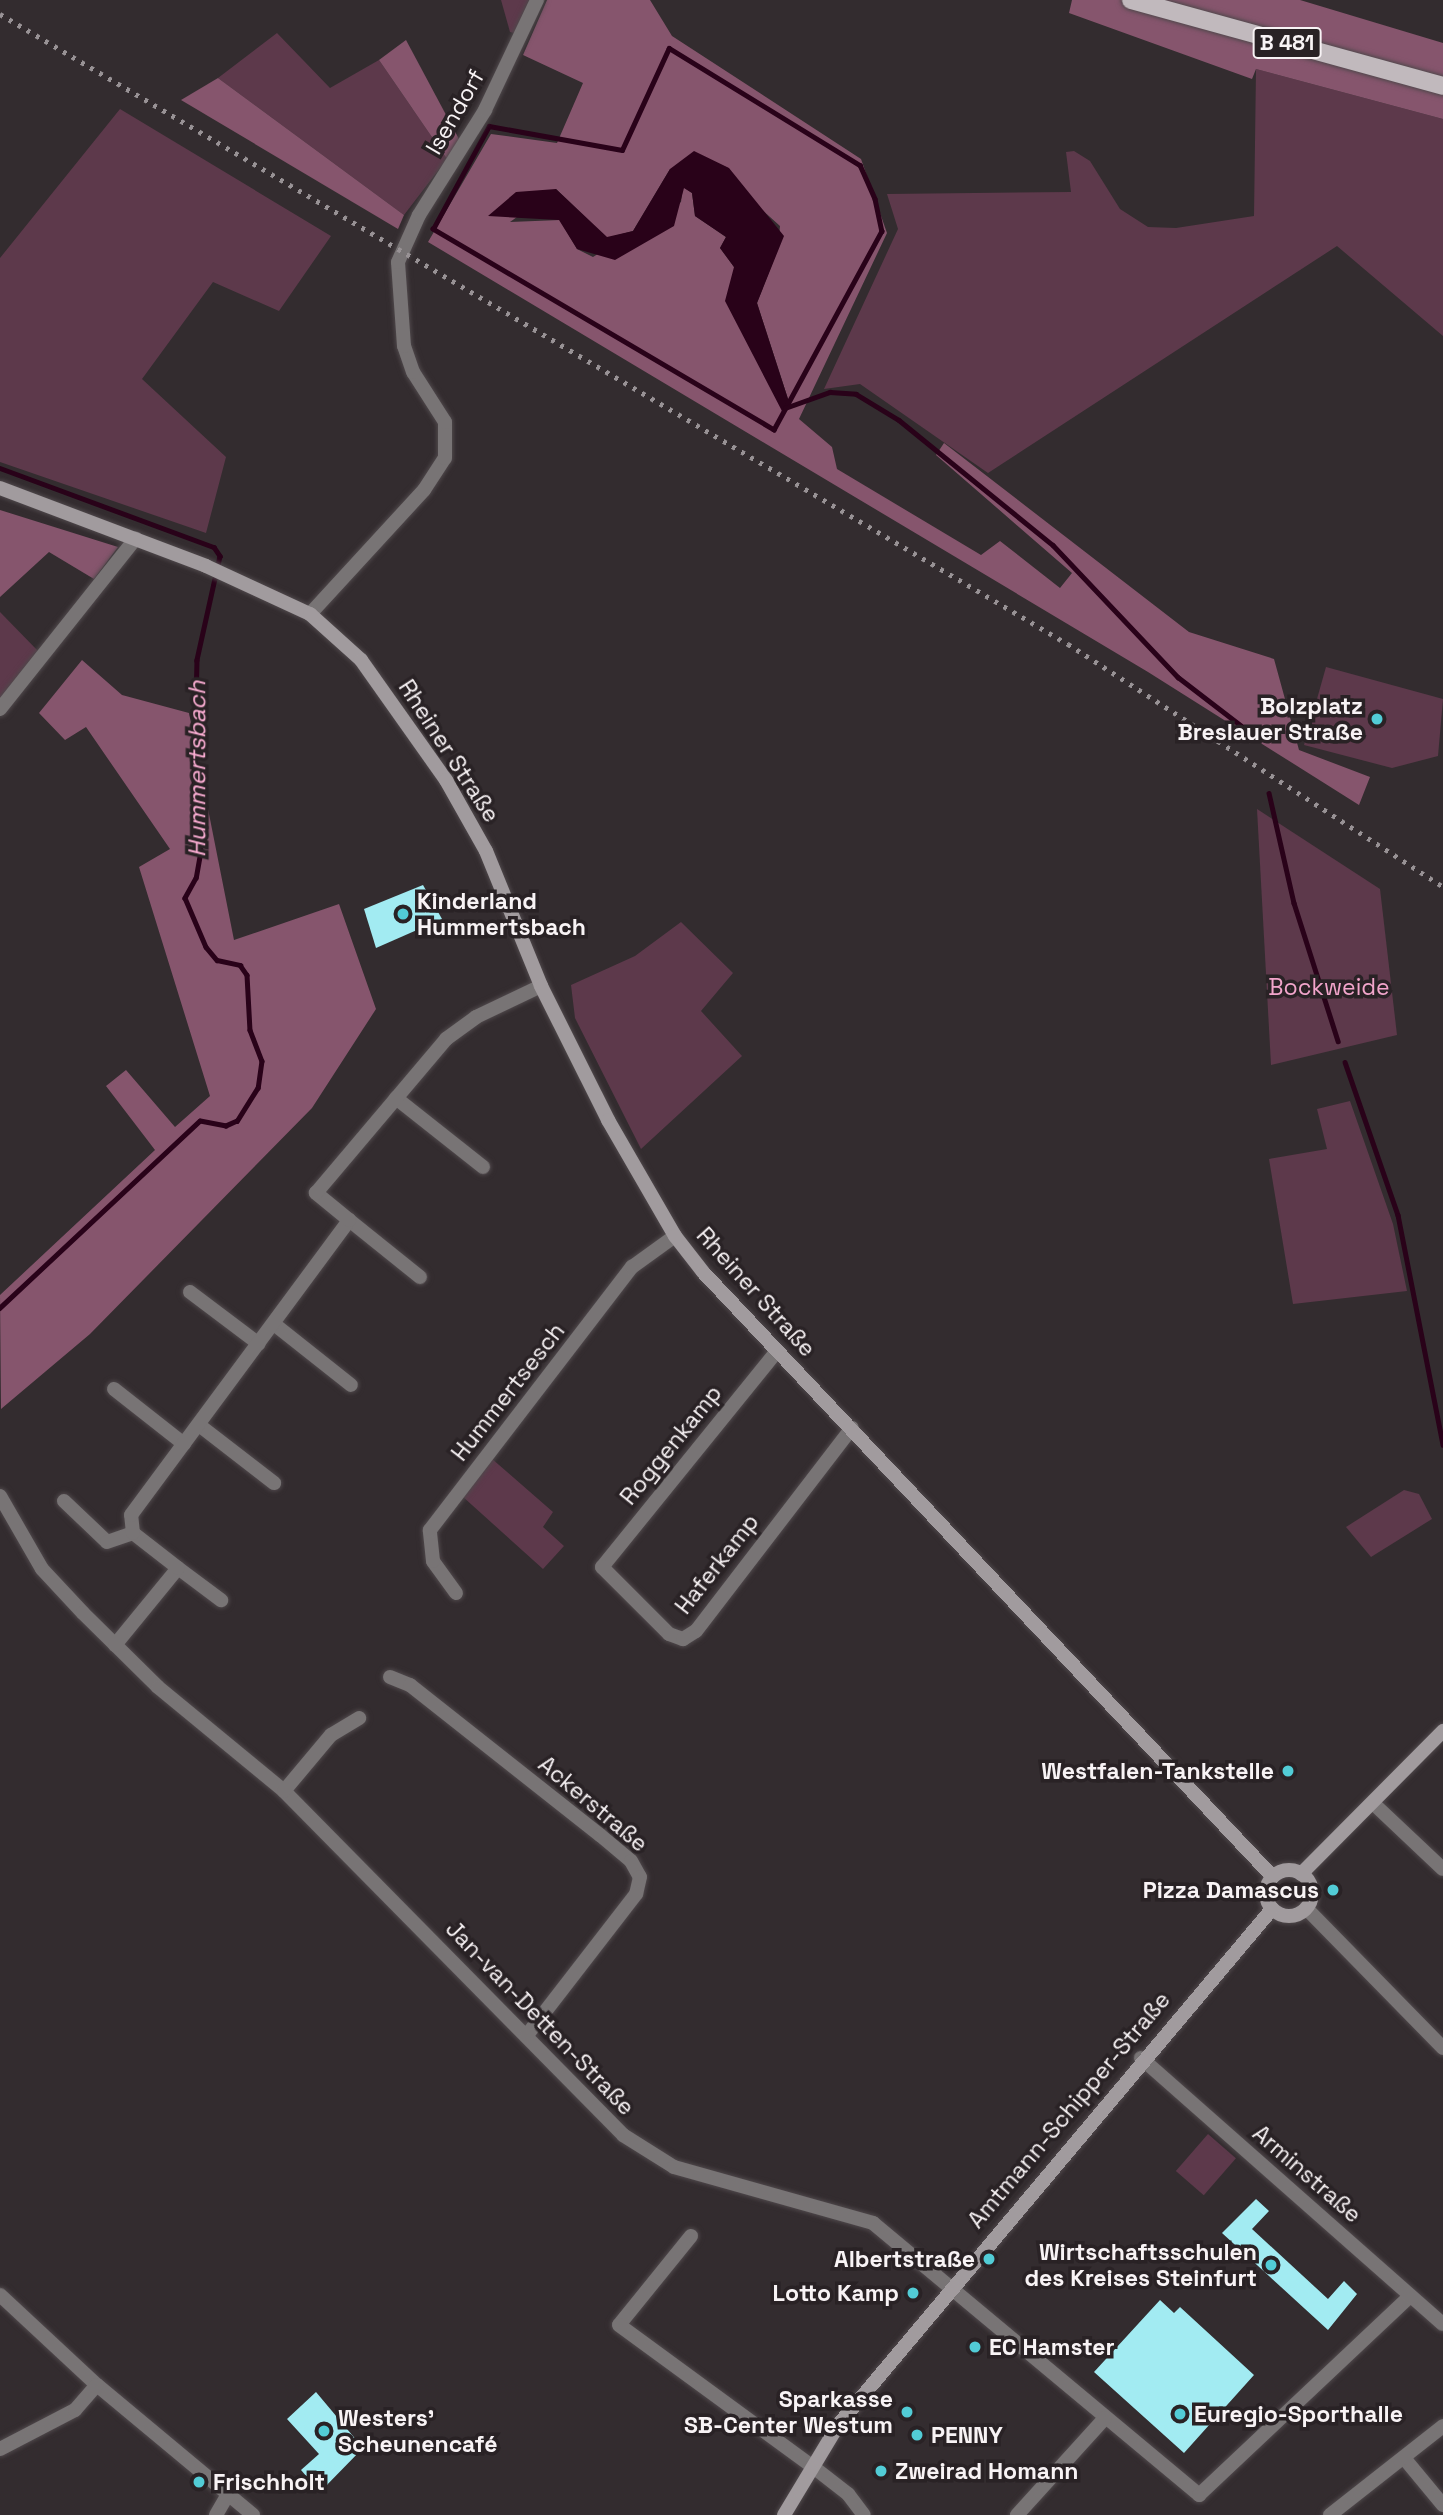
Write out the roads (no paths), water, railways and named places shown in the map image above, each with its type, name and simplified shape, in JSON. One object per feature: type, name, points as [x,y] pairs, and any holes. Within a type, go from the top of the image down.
[{"type":"main road","name":"B 481","points":[[1131,0],[1443,86]]},
{"type":"street","name":"Isendorf","points":[[310,614],[424,490],[445,457],[445,422],[413,372],[404,345],[398,262],[405,242],[471,137],[537,0]]},
{"type":"street","name":"Rheiner Straße","points":[[0,488],[206,566],[310,614],[361,660],[446,780],[486,851],[541,986],[608,1120],[675,1236],[776,1351],[852,1428],[1273,1877]]},
{"type":"street","points":[[0,709],[136,538]]},
{"type":"street","points":[[420,1277],[316,1193],[446,1039],[477,1017],[541,986]]},
{"type":"street","points":[[396,1098],[483,1167]]},
{"type":"street","points":[[221,1600],[133,1533],[131,1515],[349,1220]]},
{"type":"street","name":"Hummertsesch","points":[[456,1593],[433,1561],[430,1530],[632,1268],[675,1236]]},
{"type":"street","points":[[190,1292],[259,1344]]},
{"type":"street","points":[[274,1324],[351,1385]]},
{"type":"street","name":"Roggenkamp","points":[[602,1567],[776,1351]]},
{"type":"street","points":[[114,1389],[184,1444]]},
{"type":"street","points":[[199,1425],[274,1483]]},
{"type":"street","name":"Haferkamp","points":[[602,1567],[669,1634],[683,1639],[696,1630],[852,1428]]},
{"type":"street","name":"Jan-van-Detten-Straße","points":[[0,1496],[42,1569],[115,1644],[158,1687],[284,1790],[527,2035],[597,2112],[637,2146],[674,2167],[873,2223],[949,2288]]},
{"type":"street","points":[[64,1500],[107,1542],[133,1533]]},
{"type":"street","points":[[115,1644],[178,1568]]},
{"type":"street","name":"Ackerstraße","points":[[390,1677],[410,1685],[600,1835],[631,1861],[640,1877],[636,1894],[527,2035]]},
{"type":"street","points":[[284,1790],[331,1735],[359,1718]]},
{"type":"street","points":[[1301,1874],[1375,1805],[1443,1731]]},
{"type":"street","points":[[1375,1805],[1443,1869]]},
{"type":"street","points":[[1287,1871],[1301,1874],[1311,1890],[1307,1908],[1289,1917],[1272,1909],[1266,1892],[1273,1877],[1287,1871]]},
{"type":"street","points":[[1307,1908],[1443,2048]]},
{"type":"street","name":"Amtmann-Schipper-Straße","points":[[784,2515],[839,2424],[1141,2058],[1272,1909]]},
{"type":"street","name":"Arminstraße","points":[[1141,2058],[1443,2325]]},
{"type":"street","points":[[691,2236],[619,2325],[813,2466],[864,2515]]},
{"type":"street","points":[[949,2288],[1199,2496],[1410,2296]]},
{"type":"street","points":[[0,2295],[97,2385],[253,2515]]},
{"type":"street","points":[[0,2449],[75,2410],[97,2385]]},
{"type":"street","points":[[1017,2515],[1105,2418]]},
{"type":"street","points":[[1331,2515],[1443,2426]]},
{"type":"street","points":[[1404,2458],[1443,2505]]},
{"type":"street","points":[[216,2515],[228,2494]]},
{"type":"waterway","points":[[669,48],[860,165],[875,199],[882,231],[774,430],[433,229],[489,126],[622,150],[669,48]]},
{"type":"waterway","points":[[785,408],[830,392],[856,394],[899,420],[1053,545],[1178,677],[1243,727]]},
{"type":"waterway","name":"Hummertsbach","points":[[0,468],[214,547],[220,556],[197,660],[194,792],[201,851],[196,878],[185,898],[206,947],[217,960],[240,965],[247,975],[250,1030],[262,1061],[258,1088],[237,1121],[226,1126],[200,1121],[0,1308]]},
{"type":"waterway","points":[[1269,793],[1294,903],[1338,1041]]},
{"type":"waterway","points":[[1345,1062],[1398,1215],[1443,1445]]},
{"type":"railway","points":[[0,14],[1068,644],[1443,887]]},
{"type":"place","name":"Bolzplatz Breslauer Straße","points":[[1377,719]]},
{"type":"place","name":"Kinderland Hummertsbach","points":[[403,914]]},
{"type":"place","name":"Westfalen-Tankstelle","points":[[1288,1771]]},
{"type":"place","name":"Pizza Damascus","points":[[1333,1890]]},
{"type":"place","name":"Albertstraße","points":[[989,2259]]},
{"type":"place","name":"Wirtschaftsschulen des Kreises Steinfurt","points":[[1271,2265]]},
{"type":"place","name":"Lotto Kamp","points":[[913,2293]]},
{"type":"place","name":"EC Hamster","points":[[975,2347]]},
{"type":"place","name":"Sparkasse SB-Center Westum","points":[[907,2412]]},
{"type":"place","name":"Euregio-Sporthalle","points":[[1180,2414]]},
{"type":"place","name":"Westers' Scheunencafé","points":[[324,2431]]},
{"type":"place","name":"PENNY","points":[[917,2435]]},
{"type":"place","name":"Zweirad Homann","points":[[881,2471]]},
{"type":"place","name":"Frischholt","points":[[199,2482]]},
{"type":"park label","name":"Bockweide","points":[[1329,987]]}]
